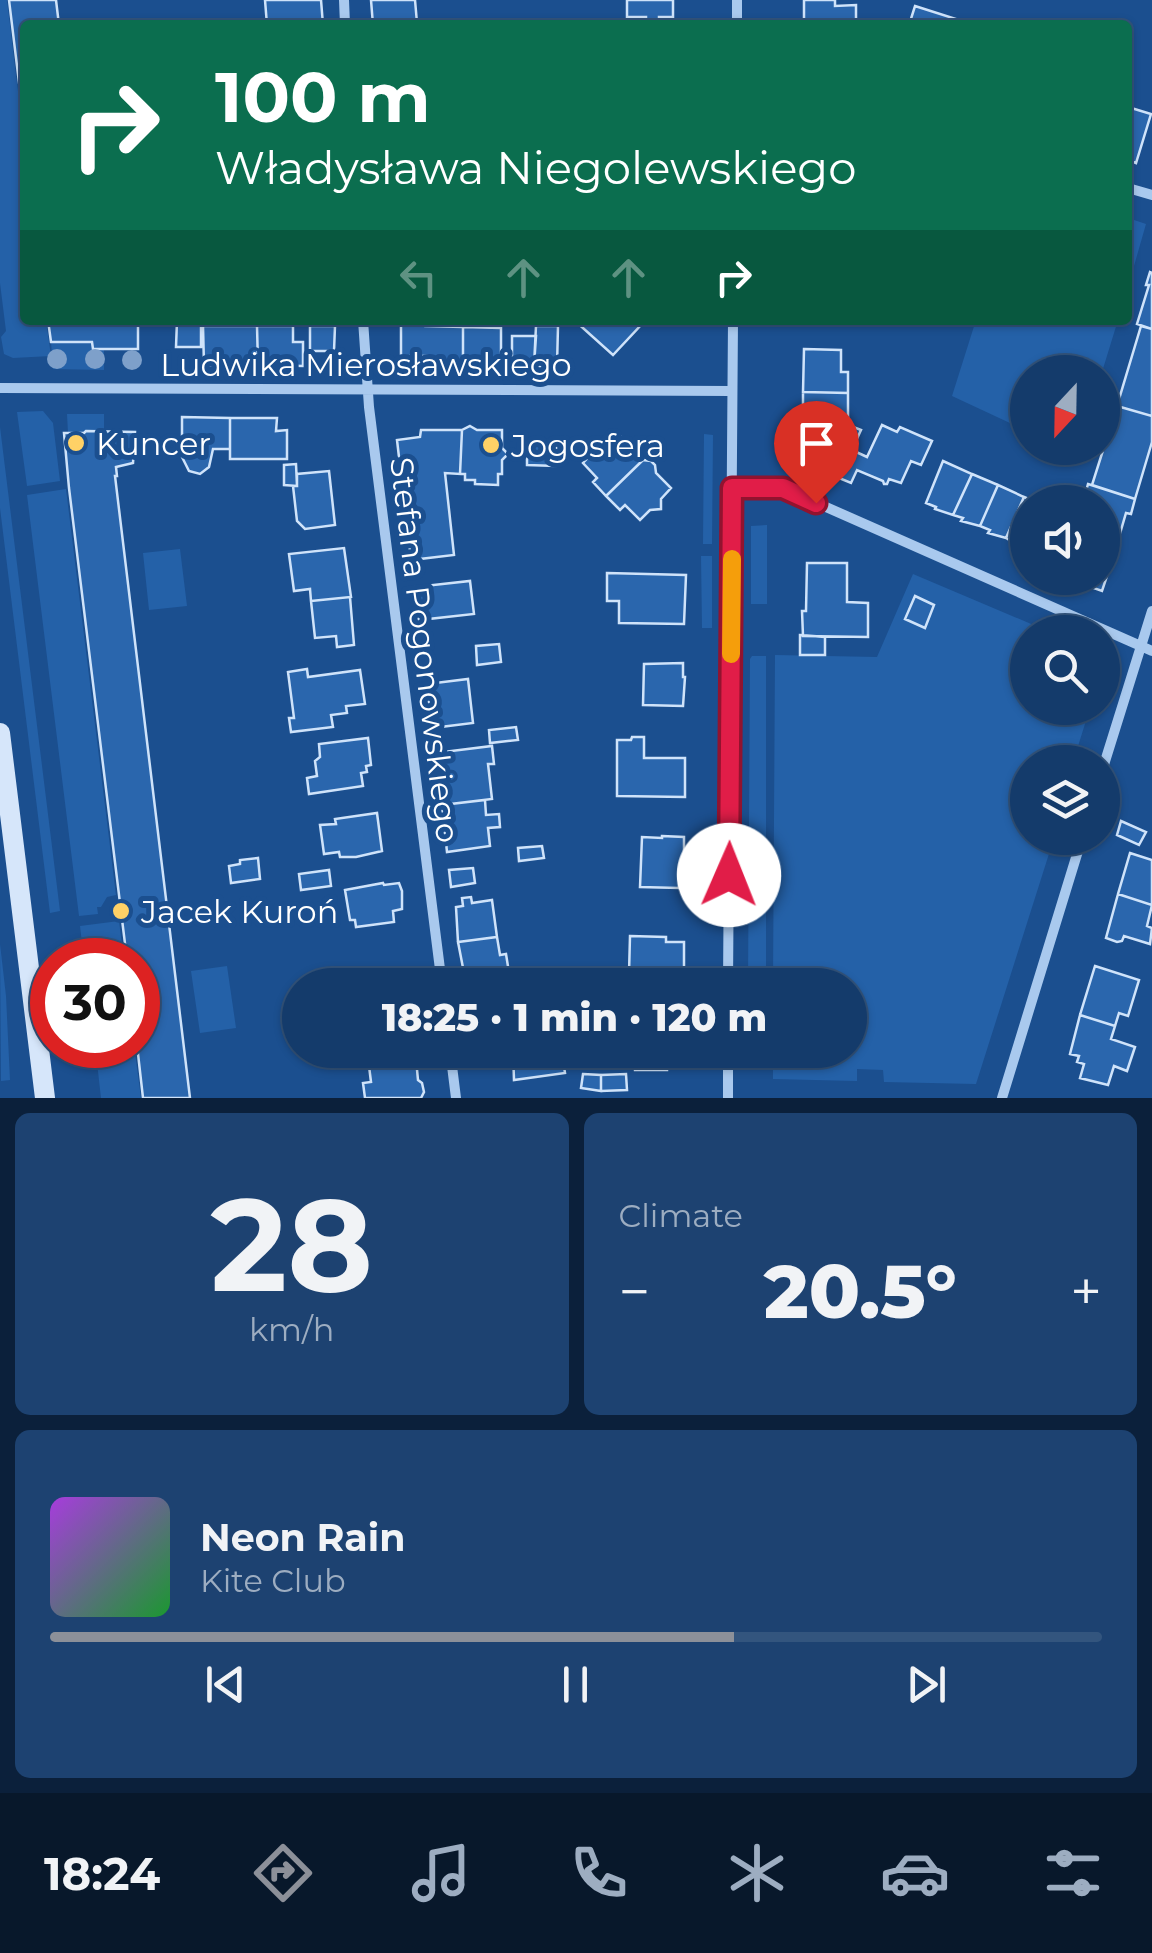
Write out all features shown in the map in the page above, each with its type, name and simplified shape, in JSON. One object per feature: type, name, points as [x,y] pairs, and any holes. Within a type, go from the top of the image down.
[{"type":"main road","points":[[0,733],[45,1098]]},
{"type":"street","name":"Stefana Pogonowskiego","points":[[363,325],[368,392],[440,968]]},
{"type":"street","points":[[728,968],[733,325]]},
{"type":"street","name":"Ludwika Mierosławskiego","points":[[0,388],[732,391]]},
{"type":"street","points":[[732,488],[783,488],[1146,649]]},
{"type":"street","points":[[1111,745],[1146,649],[1152,610]]},
{"type":"street","points":[[1002,1098],[1077,855]]},
{"type":"street","points":[[452,1068],[456,1098]]},
{"type":"street","points":[[728,1068],[728,1098]]},
{"type":"shaded area","points":[[0,0],[7,0],[20,108],[20,325],[47,325],[51,356],[13,358],[4,354],[1,337],[6,331],[0,283]]},
{"type":"shaded area","points":[[1132,219],[1146,224],[1132,273]]},
{"type":"shaded area","points":[[974,325],[1116,325],[1107,355],[1010,355],[1010,423],[952,396]]},
{"type":"shaded area","points":[[51,342],[92,342],[93,349],[104,349],[104,370],[53,369]]},
{"type":"shaded area","points":[[43,411],[53,423],[60,481],[27,486],[17,412]]},
{"type":"shaded area","points":[[67,414],[104,414],[104,431],[68,433]]},
{"type":"shaded area","points":[[0,427],[60,911],[50,913],[0,508]]},
{"type":"shaded area","points":[[704,434],[713,435],[712,544],[703,544]]},
{"type":"shaded area","points":[[66,489],[116,895],[107,897],[97,907],[98,914],[79,916],[27,495]]},
{"type":"shaded area","points":[[767,525],[767,604],[751,604],[751,526]]},
{"type":"shaded area","points":[[180,549],[187,606],[149,610],[143,553]]},
{"type":"shaded area","points":[[701,556],[712,556],[712,628],[702,628]]},
{"type":"shaded area","points":[[913,574],[1010,615],[1010,725],[1085,725],[1078,745],[1010,745],[1010,855],[1049,855],[976,1084],[884,1082],[883,1070],[857,1069],[857,1081],[773,1079],[773,1068],[867,1068],[867,968],[773,968],[775,655],[877,657]]},
{"type":"shaded area","points":[[766,656],[766,968],[748,968],[750,659]]},
{"type":"shaded area","points":[[119,921],[121,938],[81,938],[80,926]]},
{"type":"shaded area","points":[[0,944],[10,1080],[1,1081]]},
{"type":"shaded area","points":[[227,966],[236,1028],[200,1033],[191,971]]},
{"type":"shaded area","points":[[98,1068],[137,1068],[141,1098],[101,1098]]},
{"type":"building","points":[[9,0],[56,0],[58,20],[20,20],[20,91]]},
{"type":"building","points":[[265,0],[321,0],[323,20],[267,20]]},
{"type":"building","points":[[371,0],[415,0],[417,20],[373,20]]},
{"type":"building","points":[[627,0],[673,0],[673,17],[627,17]]},
{"type":"building","points":[[804,0],[835,0],[835,6],[856,5],[856,20],[804,20]]},
{"type":"building","points":[[915,6],[956,19],[956,20],[911,20]]},
{"type":"building","points":[[1132,108],[1151,114],[1136,163],[1132,162]]},
{"type":"building","points":[[1152,273],[1152,329],[1137,324]]},
{"type":"building","points":[[49,325],[138,325],[138,349],[93,349],[92,342],[51,342]]},
{"type":"building","points":[[177,325],[201,325],[201,347],[176,347]]},
{"type":"building","points":[[580,325],[641,325],[613,355]]},
{"type":"building","points":[[203,326],[257,326],[258,365],[204,365]]},
{"type":"building","points":[[257,326],[293,326],[293,342],[303,342],[303,366],[258,365]]},
{"type":"building","points":[[310,326],[335,326],[334,351],[310,351]]},
{"type":"building","points":[[536,326],[558,326],[557,366],[534,366]]},
{"type":"building","points":[[1141,326],[1152,329],[1152,416],[1120,407]]},
{"type":"building","points":[[401,327],[463,327],[463,366],[426,363],[427,356],[410,356],[408,362],[401,363]]},
{"type":"building","points":[[463,327],[501,328],[498,364],[463,366]]},
{"type":"building","points":[[512,336],[536,336],[534,366],[512,366]]},
{"type":"building","points":[[804,349],[841,350],[841,372],[848,372],[848,393],[803,392]]},
{"type":"building","points":[[803,392],[848,393],[848,425],[861,430],[839,478],[825,472],[834,453],[830,451],[827,459],[817,454],[816,447],[803,446]]},
{"type":"building","points":[[1120,407],[1152,416],[1152,442],[1135,499],[1120,494],[1120,485],[1092,485],[1098,465],[1120,465]]},
{"type":"building","points":[[182,417],[230,418],[230,449],[213,449],[209,467],[200,474],[189,471],[182,457]]},
{"type":"building","points":[[230,418],[277,418],[276,431],[287,430],[287,459],[230,459]]},
{"type":"building","points":[[882,425],[897,432],[900,427],[932,441],[921,465],[911,461],[901,483],[889,479],[884,484],[857,470],[851,483],[839,478],[852,450],[867,457]]},
{"type":"building","points":[[470,426],[477,430],[502,430],[502,448],[508,454],[502,460],[498,485],[475,484],[475,480],[465,480],[465,474],[460,474],[462,430]]},
{"type":"building","points":[[421,430],[462,430],[460,474],[445,473],[454,555],[411,560],[397,440],[420,437]]},
{"type":"building","points":[[615,431],[643,453],[643,460],[606,496],[583,463],[593,452],[593,441],[604,441]]},
{"type":"building","points":[[135,432],[133,463],[116,467],[115,476],[190,1098],[143,1098],[140,1068],[160,1068],[160,938],[124,938],[64,433]]},
{"type":"building","points":[[527,441],[556,441],[556,466],[527,465]]},
{"type":"building","points":[[643,460],[655,465],[656,473],[671,488],[661,499],[661,509],[650,510],[640,520],[625,505],[620,510],[606,496]]},
{"type":"building","points":[[943,461],[972,474],[953,515],[926,503]]},
{"type":"building","points":[[296,464],[297,486],[284,485],[284,465]]},
{"type":"building","points":[[329,471],[335,525],[305,529],[297,521],[293,486],[297,486],[297,474]]},
{"type":"building","points":[[972,474],[998,485],[980,526],[953,515]]},
{"type":"building","points":[[998,485],[1010,491],[1010,529],[1006,538],[988,533],[990,530],[980,526]]},
{"type":"building","points":[[1120,494],[1135,499],[1131,514],[1126,513],[1120,534]]},
{"type":"building","points":[[344,548],[351,597],[311,601],[310,589],[294,591],[289,554]]},
{"type":"building","points":[[807,563],[847,563],[847,602],[868,603],[868,637],[803,636]]},
{"type":"building","points":[[607,573],[686,575],[684,624],[619,623],[619,601],[607,601]]},
{"type":"building","points":[[470,581],[474,614],[419,620],[415,587]]},
{"type":"building","points":[[915,596],[934,605],[925,628],[905,619]]},
{"type":"building","points":[[350,597],[354,645],[337,647],[336,636],[315,638],[311,601]]},
{"type":"building","points":[[800,635],[825,637],[825,655],[800,655]]},
{"type":"building","points":[[499,644],[501,662],[477,665],[476,646]]},
{"type":"building","points":[[683,663],[683,706],[643,705],[644,664]]},
{"type":"building","points":[[307,669],[308,677],[360,670],[365,704],[346,706],[347,713],[331,715],[333,727],[291,732],[289,718],[294,718],[288,672]]},
{"type":"building","points":[[468,679],[473,723],[432,728],[427,684]]},
{"type":"building","points":[[516,727],[518,740],[490,743],[489,730]]},
{"type":"building","points":[[644,737],[644,758],[685,758],[685,797],[617,796],[617,740]]},
{"type":"building","points":[[368,738],[371,765],[361,773],[363,786],[309,794],[307,778],[317,776],[319,744]]},
{"type":"building","points":[[492,746],[494,764],[488,764],[492,799],[442,805],[435,753]]},
{"type":"building","points":[[485,800],[486,815],[499,814],[500,827],[488,828],[490,846],[447,852],[442,805]]},
{"type":"building","points":[[377,813],[382,851],[356,857],[340,857],[339,852],[324,854],[320,825]]},
{"type":"building","points":[[1121,821],[1146,832],[1139,845],[1120,836]]},
{"type":"building","points":[[642,837],[684,837],[684,879],[679,879],[679,888],[640,887]]},
{"type":"building","points":[[542,846],[544,858],[519,861],[518,848]]},
{"type":"building","points":[[1130,853],[1152,860],[1152,905],[1118,894]]},
{"type":"building","points":[[258,858],[260,879],[231,883],[229,866]]},
{"type":"building","points":[[473,868],[475,883],[451,887],[449,870]]},
{"type":"building","points":[[329,870],[331,886],[301,890],[299,874]]},
{"type":"building","points":[[399,883],[402,909],[393,911],[394,922],[356,927],[355,920],[350,920],[345,890]]},
{"type":"building","points":[[1118,894],[1152,905],[1147,926],[1152,928],[1150,944],[1124,936],[1117,942],[1106,938]]},
{"type":"building","points":[[471,897],[472,903],[492,900],[497,937],[458,942],[456,907],[463,906],[462,898]]},
{"type":"building","points":[[630,936],[684,942],[684,968],[629,968]]},
{"type":"building","points":[[497,937],[500,955],[506,954],[508,968],[463,968],[458,942]]},
{"type":"building","points":[[1095,966],[1139,980],[1128,1016],[1119,1013],[1115,1026],[1080,1015]]},
{"type":"building","points":[[1080,1015],[1115,1026],[1111,1039],[1135,1047],[1127,1071],[1114,1066],[1108,1085],[1080,1078],[1084,1064],[1077,1062],[1079,1056],[1070,1054]]},
{"type":"building","points":[[369,1068],[417,1068],[424,1092],[421,1098],[365,1098],[363,1083],[371,1082]]},
{"type":"building","points":[[514,1068],[564,1068],[565,1073],[514,1080]]},
{"type":"building","points":[[635,1068],[667,1068],[667,1070]]},
{"type":"building","points":[[583,1074],[601,1075],[601,1091],[581,1088]]},
{"type":"building","points":[[626,1074],[627,1090],[601,1091],[601,1075]]},
{"type":"slow traffic","points":[[731,654],[732,559]]},
{"type":"place","name":"Kuncer","points":[[76,443]]},
{"type":"place","name":"Jogosfera","points":[[491,445]]},
{"type":"place","name":"Jacek Kuroń","points":[[121,911]]},
{"type":"route","points":[[729,875],[732,488],[783,488],[816,503]]}]
